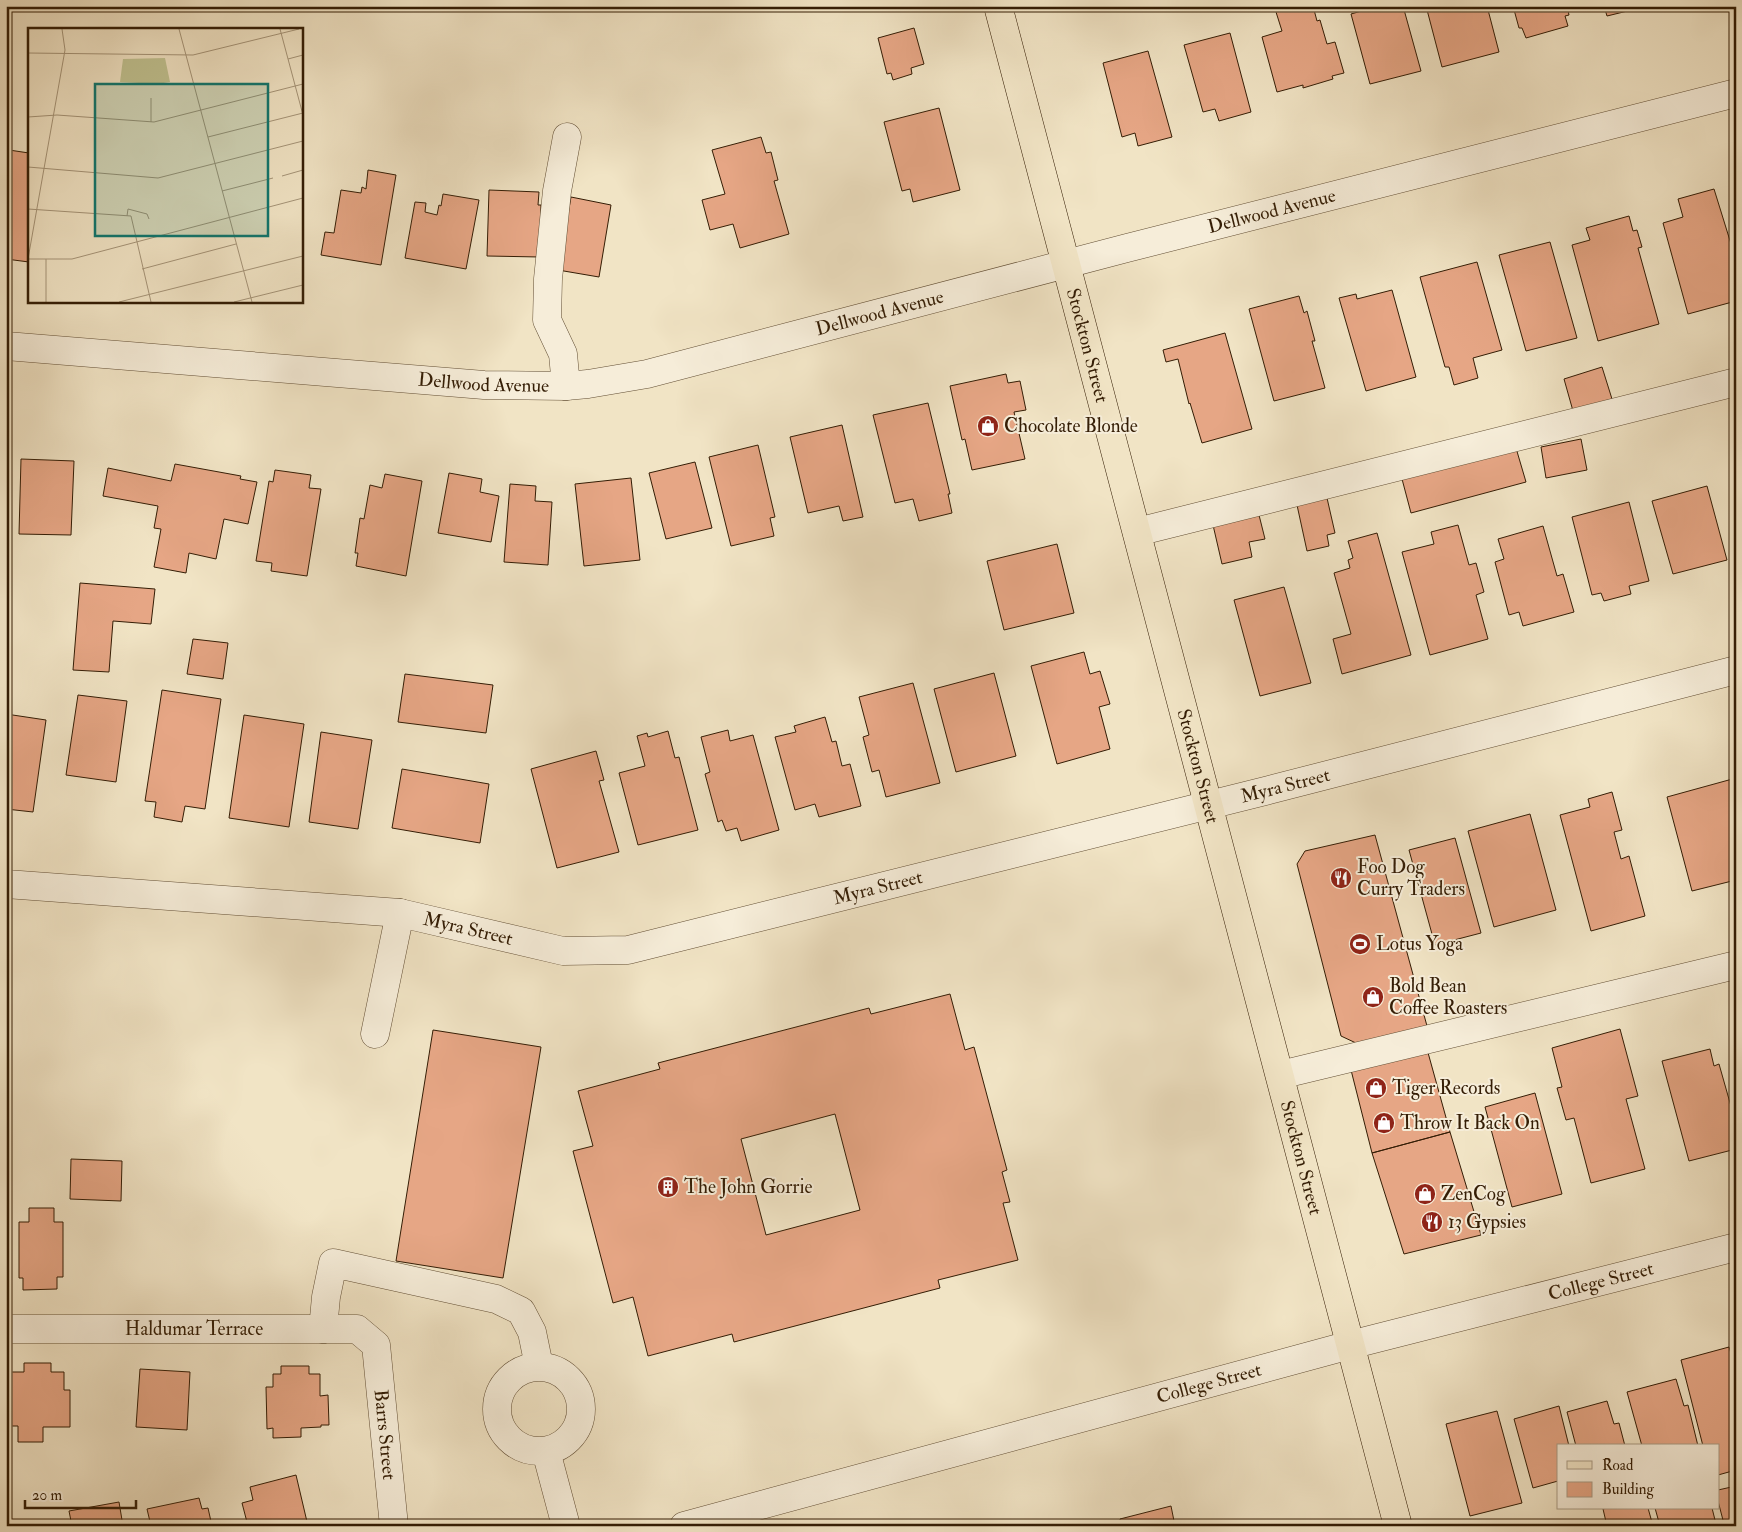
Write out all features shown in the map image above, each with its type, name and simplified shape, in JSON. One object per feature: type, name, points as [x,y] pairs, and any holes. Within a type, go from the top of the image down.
[{"type":"main road","name":"Stockton Street","points":[[998,6],[1398,1526]]},
{"type":"street","name":"Dellwood Avenue","points":[[6,346],[484,385],[566,386],[588,384],[647,374],[1067,264],[1736,93]]},
{"type":"street","points":[[566,386],[562,354],[547,320],[548,279],[557,191],[567,137]]},
{"type":"street","points":[[1137,532],[1736,382]]},
{"type":"street","name":"Myra Street","points":[[6,884],[400,913],[562,951],[628,950],[1736,670]]},
{"type":"street","points":[[375,1034],[400,913]]},
{"type":"street","points":[[1280,1075],[1736,965]]},
{"type":"street","name":"College Street","points":[[684,1526],[1350,1345],[1736,1247]]},
{"type":"street","points":[[323,1329],[326,1297],[333,1264],[496,1299],[521,1311],[532,1332],[539,1366]]},
{"type":"street","name":"Haldumar Terrace","points":[[6,1329],[357,1329],[376,1345]]},
{"type":"street","name":"Barrs Street","points":[[376,1345],[394,1526]]},
{"type":"street","points":[[539,1366],[553,1368],[565,1375],[575,1386],[580,1398],[581,1412],[578,1426],[571,1437],[559,1446],[546,1451],[532,1451],[518,1446],[500,1426],[496,1412],[497,1398],[503,1386],[513,1375],[525,1368],[539,1366]]},
{"type":"street","points":[[546,1451],[566,1526]]},
{"type":"building","points":[[1295,6],[1313,6],[1317,21],[1320,20],[1327,44],[1335,42],[1344,73],[1332,76],[1333,79],[1303,88],[1303,85],[1277,92],[1262,37],[1282,31],[1276,12]]},
{"type":"building","points":[[1372,6],[1403,6],[1421,71],[1370,84],[1351,14],[1372,8]]},
{"type":"building","points":[[1426,6],[1487,6],[1499,52],[1442,67]]},
{"type":"building","points":[[1513,6],[1567,6],[1569,15],[1565,16],[1568,26],[1526,38],[1522,28],[1519,28]]},
{"type":"building","points":[[1604,6],[1648,6],[1607,16]]},
{"type":"building","points":[[914,28],[924,64],[911,68],[912,74],[893,80],[891,73],[887,74],[878,38]]},
{"type":"building","points":[[1230,33],[1251,112],[1219,121],[1215,109],[1203,112],[1184,45]]},
{"type":"building","points":[[1148,51],[1172,137],[1138,146],[1135,133],[1122,137],[1103,63]]},
{"type":"building","points":[[939,108],[960,190],[913,202],[910,189],[902,191],[884,122]]},
{"type":"building","points":[[761,137],[766,153],[771,152],[778,180],[774,181],[789,234],[740,248],[733,224],[710,230],[702,200],[725,194],[712,150]]},
{"type":"building","points":[[9,150],[28,153],[28,262],[6,259],[6,170]]},
{"type":"building","points":[[368,170],[396,175],[381,265],[321,255],[325,232],[334,233],[341,190],[361,193],[362,187],[366,189]]},
{"type":"building","points":[[1714,189],[1736,260],[1736,301],[1688,314],[1663,223],[1683,217],[1678,199]]},
{"type":"building","points":[[489,190],[539,192],[538,205],[541,205],[540,257],[487,256]]},
{"type":"building","points":[[443,194],[479,200],[466,269],[405,258],[415,202],[426,203],[425,212],[437,215]]},
{"type":"building","points":[[571,197],[611,205],[599,277],[558,270]]},
{"type":"building","points":[[1629,216],[1633,231],[1637,230],[1642,247],[1638,248],[1659,324],[1598,341],[1572,245],[1590,240],[1586,228]]},
{"type":"building","points":[[1550,242],[1577,338],[1526,351],[1499,255]]},
{"type":"building","points":[[1477,262],[1502,350],[1473,358],[1478,378],[1454,385],[1449,367],[1445,367],[1420,277]]},
{"type":"building","points":[[1392,290],[1416,377],[1366,391],[1339,298],[1356,294],[1357,299]]},
{"type":"building","points":[[1299,296],[1304,313],[1307,311],[1315,341],[1312,341],[1325,388],[1274,401],[1249,309]]},
{"type":"building","points":[[1225,333],[1252,429],[1202,443],[1189,404],[1178,359],[1166,362],[1163,350]]},
{"type":"building","points":[[1602,367],[1612,399],[1573,411],[1564,379]]},
{"type":"building","name":"Chocolate Blonde","points":[[1006,374],[1008,383],[1020,381],[1026,410],[1014,412],[1025,459],[972,470],[965,439],[962,440],[950,386]]},
{"type":"building","points":[[928,403],[950,494],[948,494],[952,513],[919,521],[913,499],[895,503],[873,415]]},
{"type":"building","points":[[842,425],[863,517],[843,521],[839,506],[808,513],[790,437]]},
{"type":"building","points":[[1581,439],[1587,470],[1546,478],[1541,447]]},
{"type":"building","points":[[758,445],[775,517],[770,518],[774,536],[731,546],[709,457]]},
{"type":"building","points":[[1516,448],[1526,482],[1411,513],[1402,479]]},
{"type":"building","points":[[21,459],[74,461],[71,535],[19,534]]},
{"type":"building","points":[[695,462],[712,528],[666,539],[649,473]]},
{"type":"building","points":[[175,464],[241,476],[240,479],[257,482],[248,524],[224,519],[216,559],[189,553],[186,573],[154,567],[161,529],[154,528],[158,506],[103,496],[108,468],[171,481]]},
{"type":"building","points":[[275,470],[311,475],[309,488],[321,489],[307,576],[271,571],[272,563],[256,561],[269,481],[273,482]]},
{"type":"building","points":[[449,473],[482,479],[480,492],[499,496],[491,542],[438,533]]},
{"type":"building","points":[[385,474],[422,481],[406,576],[356,566],[358,553],[355,553],[360,518],[364,519],[370,485],[382,488]]},
{"type":"building","points":[[631,478],[640,560],[584,566],[575,484]]},
{"type":"building","points":[[510,484],[536,486],[535,501],[552,502],[548,565],[504,562]]},
{"type":"building","points":[[1707,486],[1727,560],[1673,574],[1652,501]]},
{"type":"building","points":[[1327,498],[1335,533],[1327,535],[1329,546],[1307,551],[1297,505]]},
{"type":"building","points":[[1629,502],[1649,581],[1629,586],[1631,594],[1604,601],[1601,593],[1592,595],[1572,517]]},
{"type":"building","points":[[1259,515],[1265,539],[1249,542],[1252,557],[1222,564],[1213,525]]},
{"type":"building","points":[[1458,525],[1469,565],[1476,563],[1484,592],[1476,595],[1488,639],[1430,655],[1402,552],[1434,544],[1431,532]]},
{"type":"building","points":[[1543,526],[1557,576],[1563,574],[1574,612],[1523,626],[1519,612],[1509,615],[1495,562],[1504,559],[1498,539]]},
{"type":"building","points":[[1377,533],[1411,655],[1342,674],[1333,639],[1351,634],[1334,573],[1350,568],[1348,560],[1353,558],[1348,541]]},
{"type":"building","points":[[1057,544],[1074,613],[1004,630],[987,561]]},
{"type":"building","points":[[80,583],[155,589],[151,624],[113,621],[109,672],[73,670]]},
{"type":"building","points":[[1284,587],[1311,683],[1260,696],[1234,600]]},
{"type":"building","points":[[193,639],[228,643],[223,679],[187,674]]},
{"type":"building","points":[[1084,652],[1090,674],[1100,671],[1110,704],[1099,707],[1110,749],[1057,764],[1031,666]]},
{"type":"building","points":[[994,673],[1016,756],[956,772],[934,689]]},
{"type":"building","points":[[405,674],[493,685],[486,733],[398,722]]},
{"type":"building","points":[[913,683],[940,783],[886,797],[879,770],[872,772],[863,737],[869,735],[859,697]]},
{"type":"building","points":[[162,690],[221,699],[205,809],[185,806],[182,822],[154,817],[156,802],[145,801]]},
{"type":"building","points":[[78,695],[127,701],[116,782],[66,775]]},
{"type":"building","points":[[6,714],[46,720],[33,812],[6,809]]},
{"type":"building","points":[[244,715],[304,724],[289,827],[229,818]]},
{"type":"building","points":[[825,717],[832,742],[836,741],[842,766],[850,764],[861,806],[819,817],[815,804],[795,810],[775,737],[796,732],[794,726]]},
{"type":"building","points":[[728,730],[730,741],[753,735],[779,830],[741,841],[737,828],[726,831],[722,820],[718,822],[705,774],[710,772],[701,737]]},
{"type":"building","points":[[668,731],[675,758],[679,757],[698,830],[638,845],[619,773],[645,766],[637,736],[647,733],[648,737]]},
{"type":"building","points":[[321,732],[372,740],[358,829],[309,822]]},
{"type":"building","points":[[596,751],[604,780],[599,781],[619,852],[557,868],[531,769]]},
{"type":"building","points":[[402,769],[489,784],[480,843],[392,828]]},
{"type":"building","points":[[1736,778],[1736,880],[1692,891],[1667,797]]},
{"type":"building","points":[[1612,792],[1622,830],[1614,832],[1621,859],[1629,856],[1645,916],[1591,931],[1560,815],[1590,807],[1588,799]]},
{"type":"building","points":[[1530,814],[1556,910],[1494,927],[1468,831]]},
{"type":"building","points":[[1375,835],[1427,1026],[1356,1043],[1341,1036],[1297,864],[1305,851]]},
{"type":"building","points":[[1455,838],[1481,933],[1435,945],[1409,850]]},
{"type":"building","name":"The John Gorrie","points":[[950,994],[965,1050],[974,1047],[1007,1170],[1002,1172],[1010,1202],[1003,1203],[1018,1260],[938,1280],[940,1288],[734,1342],[732,1334],[648,1356],[633,1297],[613,1303],[573,1151],[593,1146],[578,1091],[660,1069],[658,1063],[869,1008],[871,1014]],"holes":[[[835,1114],[860,1210],[766,1235],[741,1139]]]},
{"type":"building","points":[[1620,1029],[1638,1096],[1626,1099],[1645,1169],[1591,1183],[1574,1118],[1566,1120],[1557,1088],[1562,1087],[1552,1048]]},
{"type":"building","points":[[433,1030],[541,1047],[503,1278],[396,1261]]},
{"type":"building","points":[[1427,1049],[1450,1132],[1372,1153],[1351,1070]]},
{"type":"building","points":[[1710,1049],[1714,1066],[1719,1064],[1736,1124],[1736,1149],[1689,1161],[1662,1061]]},
{"type":"building","points":[[1535,1093],[1562,1194],[1512,1207],[1485,1107]]},
{"type":"building","points":[[1450,1132],[1481,1235],[1404,1254],[1372,1153]]},
{"type":"building","points":[[71,1159],[122,1161],[121,1201],[70,1199]]},
{"type":"building","points":[[29,1208],[54,1208],[54,1222],[63,1222],[63,1277],[57,1277],[57,1289],[23,1290],[23,1278],[19,1278],[19,1222],[29,1222]]},
{"type":"building","points":[[1729,1347],[1736,1370],[1736,1470],[1720,1474],[1720,1444],[1702,1444],[1681,1360]]},
{"type":"building","points":[[24,1363],[51,1363],[51,1372],[64,1372],[64,1390],[70,1390],[70,1427],[43,1427],[43,1442],[18,1442],[18,1426],[11,1426],[11,1372],[24,1372]]},
{"type":"building","points":[[281,1366],[309,1366],[309,1374],[320,1374],[320,1396],[328,1395],[329,1425],[301,1428],[301,1437],[273,1438],[273,1428],[267,1429],[266,1387],[273,1387],[273,1374],[281,1374]]},
{"type":"building","points":[[140,1369],[190,1372],[187,1430],[136,1427]]},
{"type":"building","points":[[1676,1379],[1684,1406],[1688,1405],[1698,1444],[1641,1444],[1627,1392]]},
{"type":"building","points":[[1607,1401],[1614,1424],[1619,1423],[1624,1444],[1575,1444],[1567,1412]]},
{"type":"building","points":[[1559,1406],[1568,1444],[1557,1444],[1557,1481],[1533,1488],[1514,1419]]},
{"type":"building","points":[[1497,1411],[1522,1503],[1470,1516],[1446,1424]]},
{"type":"building","points":[[296,1475],[308,1526],[248,1526],[242,1503],[253,1500],[250,1487]]},
{"type":"building","points":[[1736,1486],[1736,1521],[1724,1524],[1720,1509],[1720,1490]]},
{"type":"building","points":[[199,1498],[202,1509],[208,1508],[212,1526],[151,1526],[147,1509]]},
{"type":"building","points":[[119,1502],[123,1526],[72,1526],[69,1511]]},
{"type":"building","points":[[1171,1506],[1175,1526],[1121,1526],[1120,1519]]},
{"type":"building","points":[[1603,1510],[1649,1510],[1653,1526],[1607,1526]]},
{"type":"building","points":[[1656,1510],[1712,1510],[1716,1524],[1708,1526],[1660,1526]]},
{"type":"place","name":"Chocolate Blonde","points":[[988,426]]},
{"type":"place","name":"Foo Dog Curry Traders","points":[[1341,878]]},
{"type":"place","name":"Lotus Yoga","points":[[1360,944]]},
{"type":"place","name":"Bold Bean Coffee Roasters","points":[[1373,997]]},
{"type":"place","name":"Tiger Records","points":[[1376,1088]]},
{"type":"place","name":"Throw It Back On","points":[[1384,1123]]},
{"type":"place","name":"The John Gorrie","points":[[668,1187]]},
{"type":"place","name":"ZenCog","points":[[1425,1194]]},
{"type":"place","name":"13 Gypsies","points":[[1432,1222]]}]
